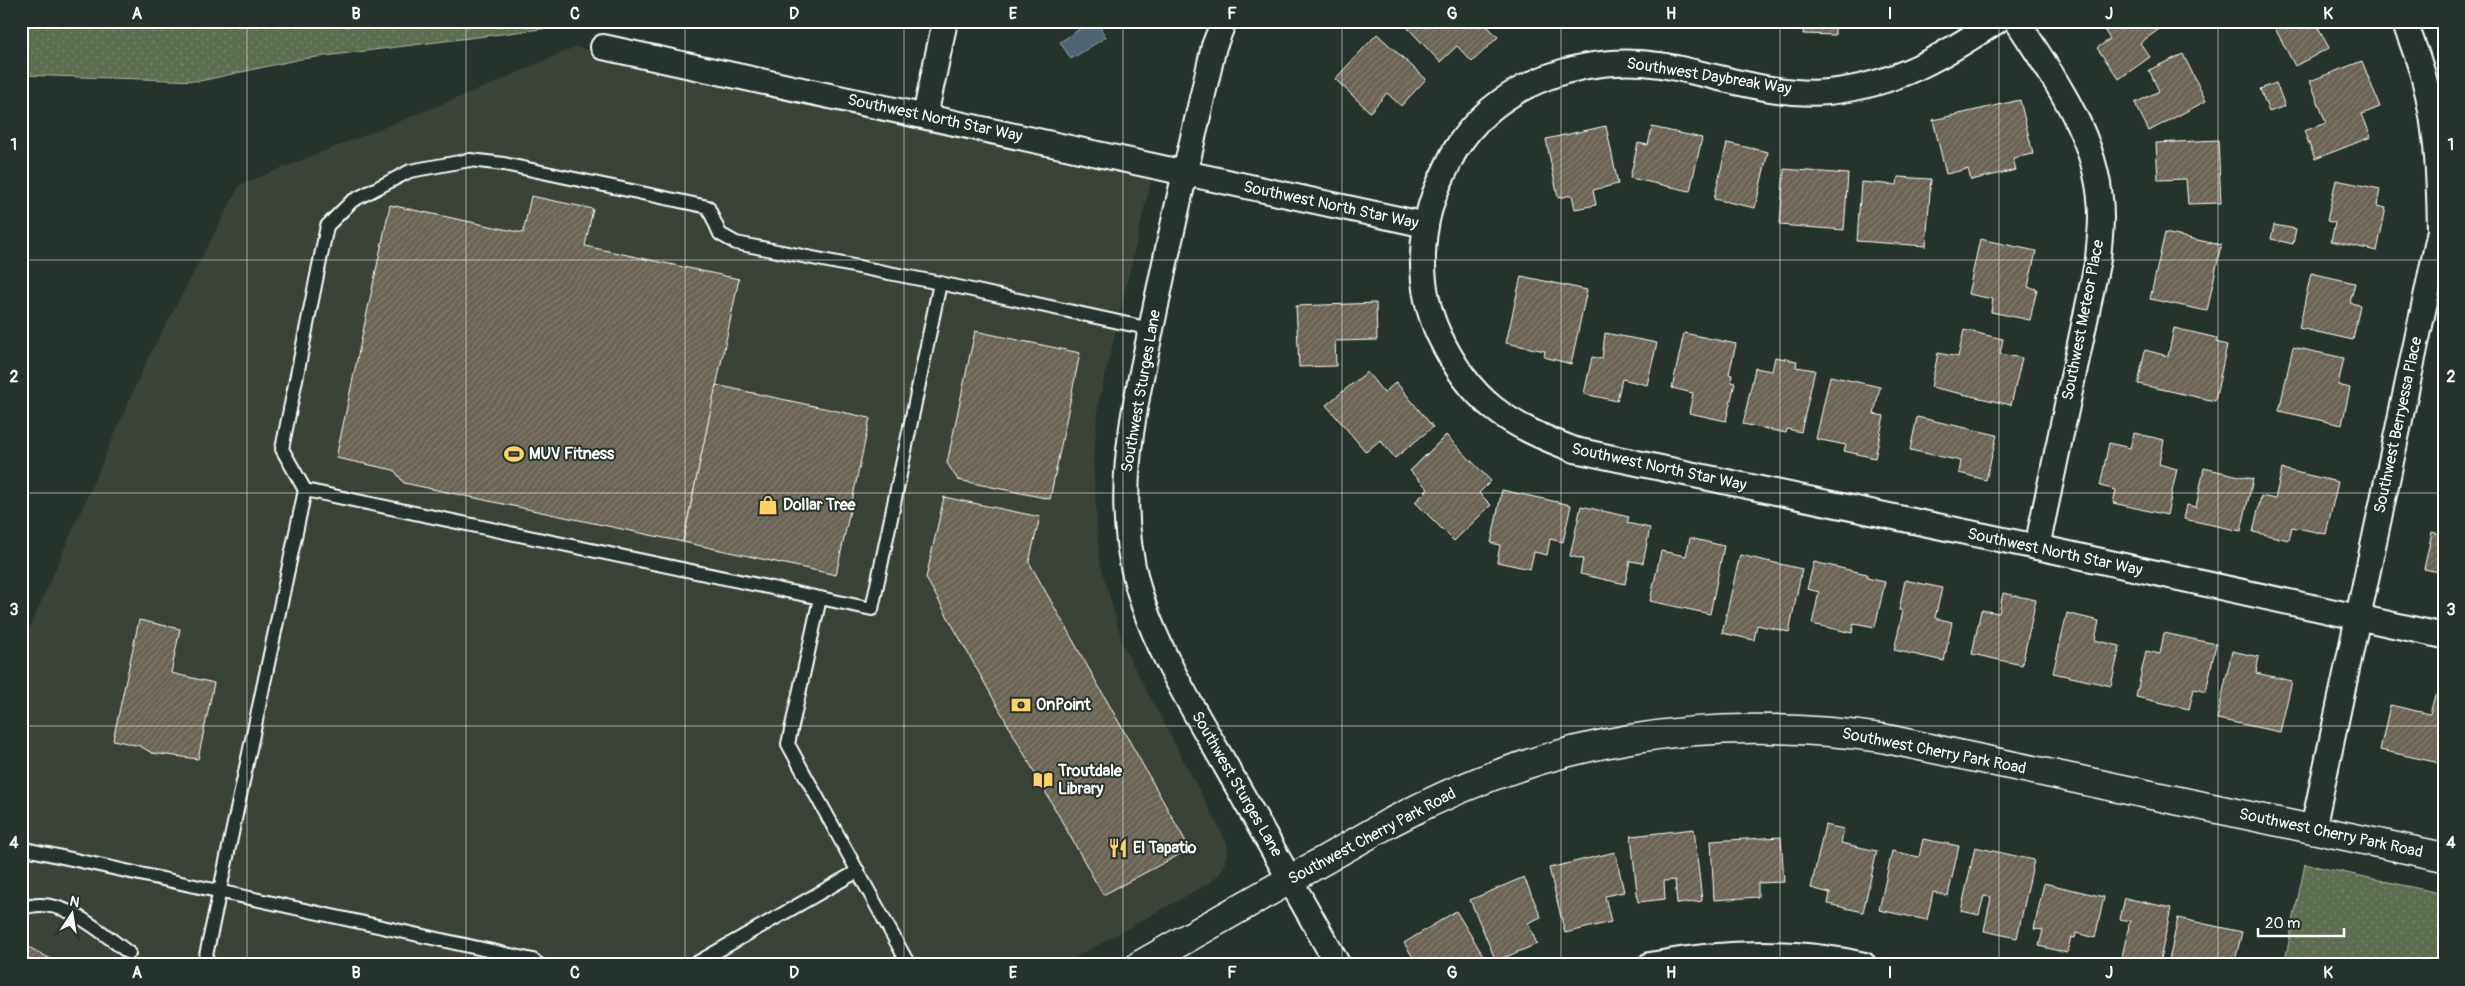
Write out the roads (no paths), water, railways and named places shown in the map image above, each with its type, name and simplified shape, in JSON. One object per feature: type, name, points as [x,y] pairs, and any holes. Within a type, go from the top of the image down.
[{"type":"main road","name":"Southwest Cherry Park Road","points":[[1140,965],[1430,801],[1520,765],[1565,752],[1645,736],[1736,728],[1832,731],[1882,738],[2444,857]]},
{"type":"street","points":[[925,116],[945,21]]},
{"type":"street","name":"Southwest Sturges Lane","points":[[1224,21],[1214,46],[1129,437],[1125,478],[1129,534],[1138,586],[1155,632],[1200,721],[1338,965]]},
{"type":"street","name":"Southwest Daybreak Way","points":[[1426,225],[1439,182],[1456,148],[1473,127],[1499,104],[1524,87],[1566,70],[1607,62],[1634,62],[1756,86],[1827,92],[1870,84],[1910,72],[1941,57],[1997,21]]},
{"type":"street","name":"Southwest Meteor Place","points":[[2017,21],[2070,102],[2089,146],[2098,186],[2101,217],[2098,259],[2037,547]]},
{"type":"street","name":"Southwest Berryessa Place","points":[[2313,829],[2357,618],[2442,232],[2440,169],[2433,111],[2420,65],[2403,21]]},
{"type":"street","name":"Southwest North Star Way","points":[[603,48],[1426,225],[1422,261],[1426,294],[1432,319],[1448,356],[1468,386],[1503,417],[1538,436],[1575,450],[2037,547],[2444,636]]},
{"type":"street","points":[[1650,965],[1714,956],[1776,954],[1864,965]]},
{"type":"lane","points":[[204,965],[305,490],[282,449],[327,226],[352,201],[410,171],[470,160],[504,164],[708,207],[720,234],[736,243],[940,283],[1151,329]]},
{"type":"lane","points":[[305,490],[872,609],[940,283]]},
{"type":"lane","points":[[820,598],[788,744],[909,965]]},
{"type":"lane","points":[[21,848],[533,960],[539,965]]},
{"type":"lane","points":[[693,965],[858,871]]},
{"type":"lane","points":[[21,910],[29,906],[44,905],[67,910],[130,953]]},
{"type":"water","points":[[1092,21],[1096,21],[1106,37],[1071,59],[1060,42]]},
{"type":"place","name":"MUV Fitness","points":[[514,454]]},
{"type":"place","name":"Dollar Tree","points":[[768,505]]},
{"type":"place","name":"OnPoint","points":[[1021,705]]},
{"type":"place","name":"Troutdale Library","points":[[1043,780]]},
{"type":"place","name":"El Tapatio","points":[[1118,848]]}]
